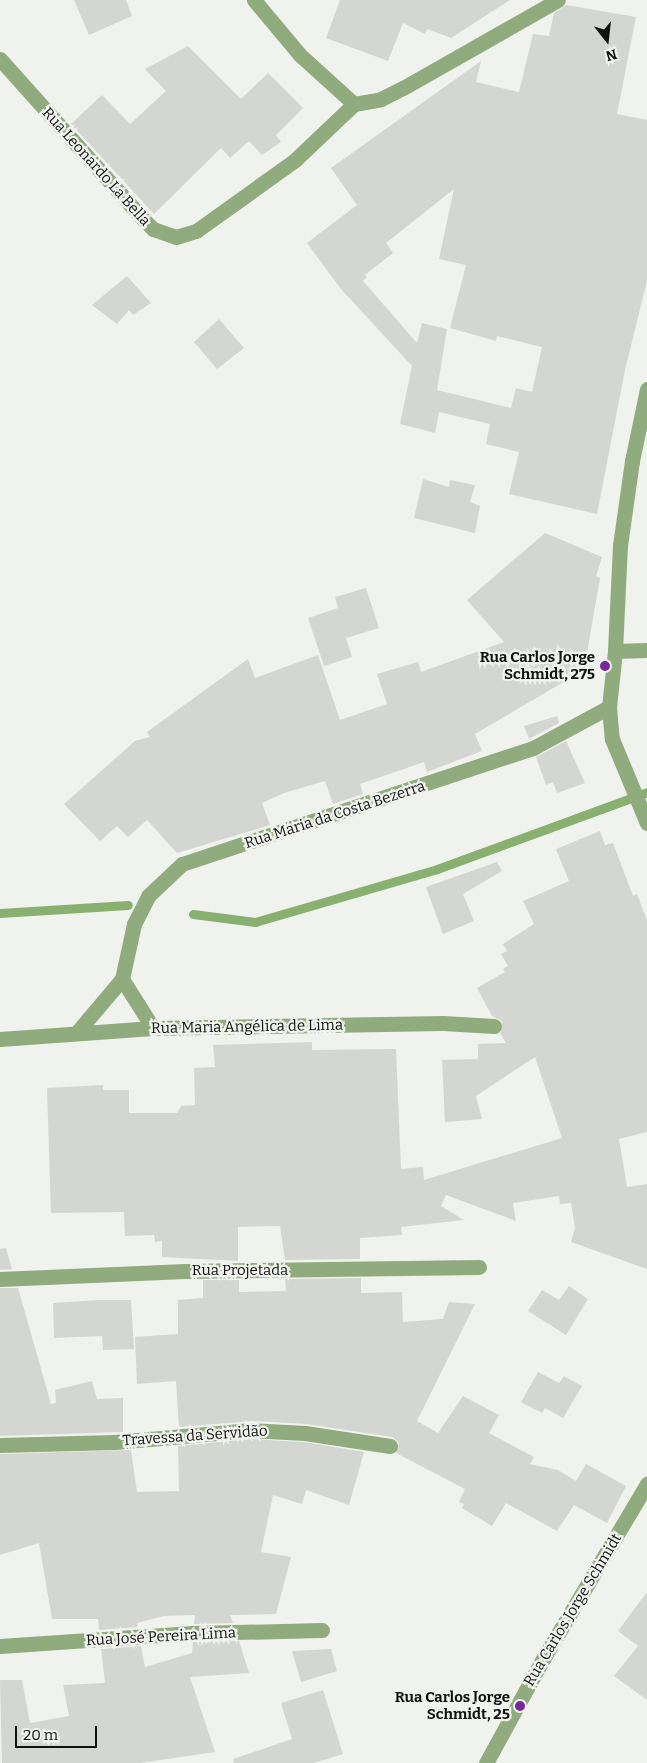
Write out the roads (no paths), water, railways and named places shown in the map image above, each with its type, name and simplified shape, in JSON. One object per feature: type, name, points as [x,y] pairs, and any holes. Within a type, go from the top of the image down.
[{"type":"street","points":[[254,0],[300,55],[354,104],[380,99],[404,88],[558,0]]},
{"type":"street","name":"Rua Leonardo La Bella","points":[[0,59],[153,230],[176,237],[196,231],[294,160],[354,104]]},
{"type":"street","points":[[647,389],[632,461],[620,545],[615,651],[609,707],[612,739],[647,823]]},
{"type":"street","points":[[615,651],[647,650]]},
{"type":"street","name":"Rua Maria da Costa Bezerra","points":[[122,979],[129,938],[140,912],[156,887],[182,864],[533,748],[609,707]]},
{"type":"street","points":[[78,1031],[122,979],[152,1028]]},
{"type":"street","name":"Rua Maria Angélica de Lima","points":[[0,1039],[78,1031],[152,1028],[443,1023],[494,1026]]},
{"type":"street","name":"Rua Projetada","points":[[0,1279],[185,1271],[479,1267]]},
{"type":"street","name":"Travessa da Servidão","points":[[0,1445],[115,1442],[258,1430],[305,1433],[390,1446]]},
{"type":"street","name":"Rua Carlos Jorge Schmidt","points":[[486,1763],[543,1659],[647,1484]]},
{"type":"street","name":"Rua José Pereira Lima","points":[[0,1646],[194,1633],[322,1630]]},
{"type":"waterway","points":[[193,914],[255,922],[437,869],[647,792]]},
{"type":"waterway","points":[[0,913],[128,905]]},
{"type":"place","name":"Rua Carlos Jorge Schmidt, 275","points":[[605,666]]},
{"type":"place","name":"Rua Carlos Jorge Schmidt, 25","points":[[520,1706]]}]
